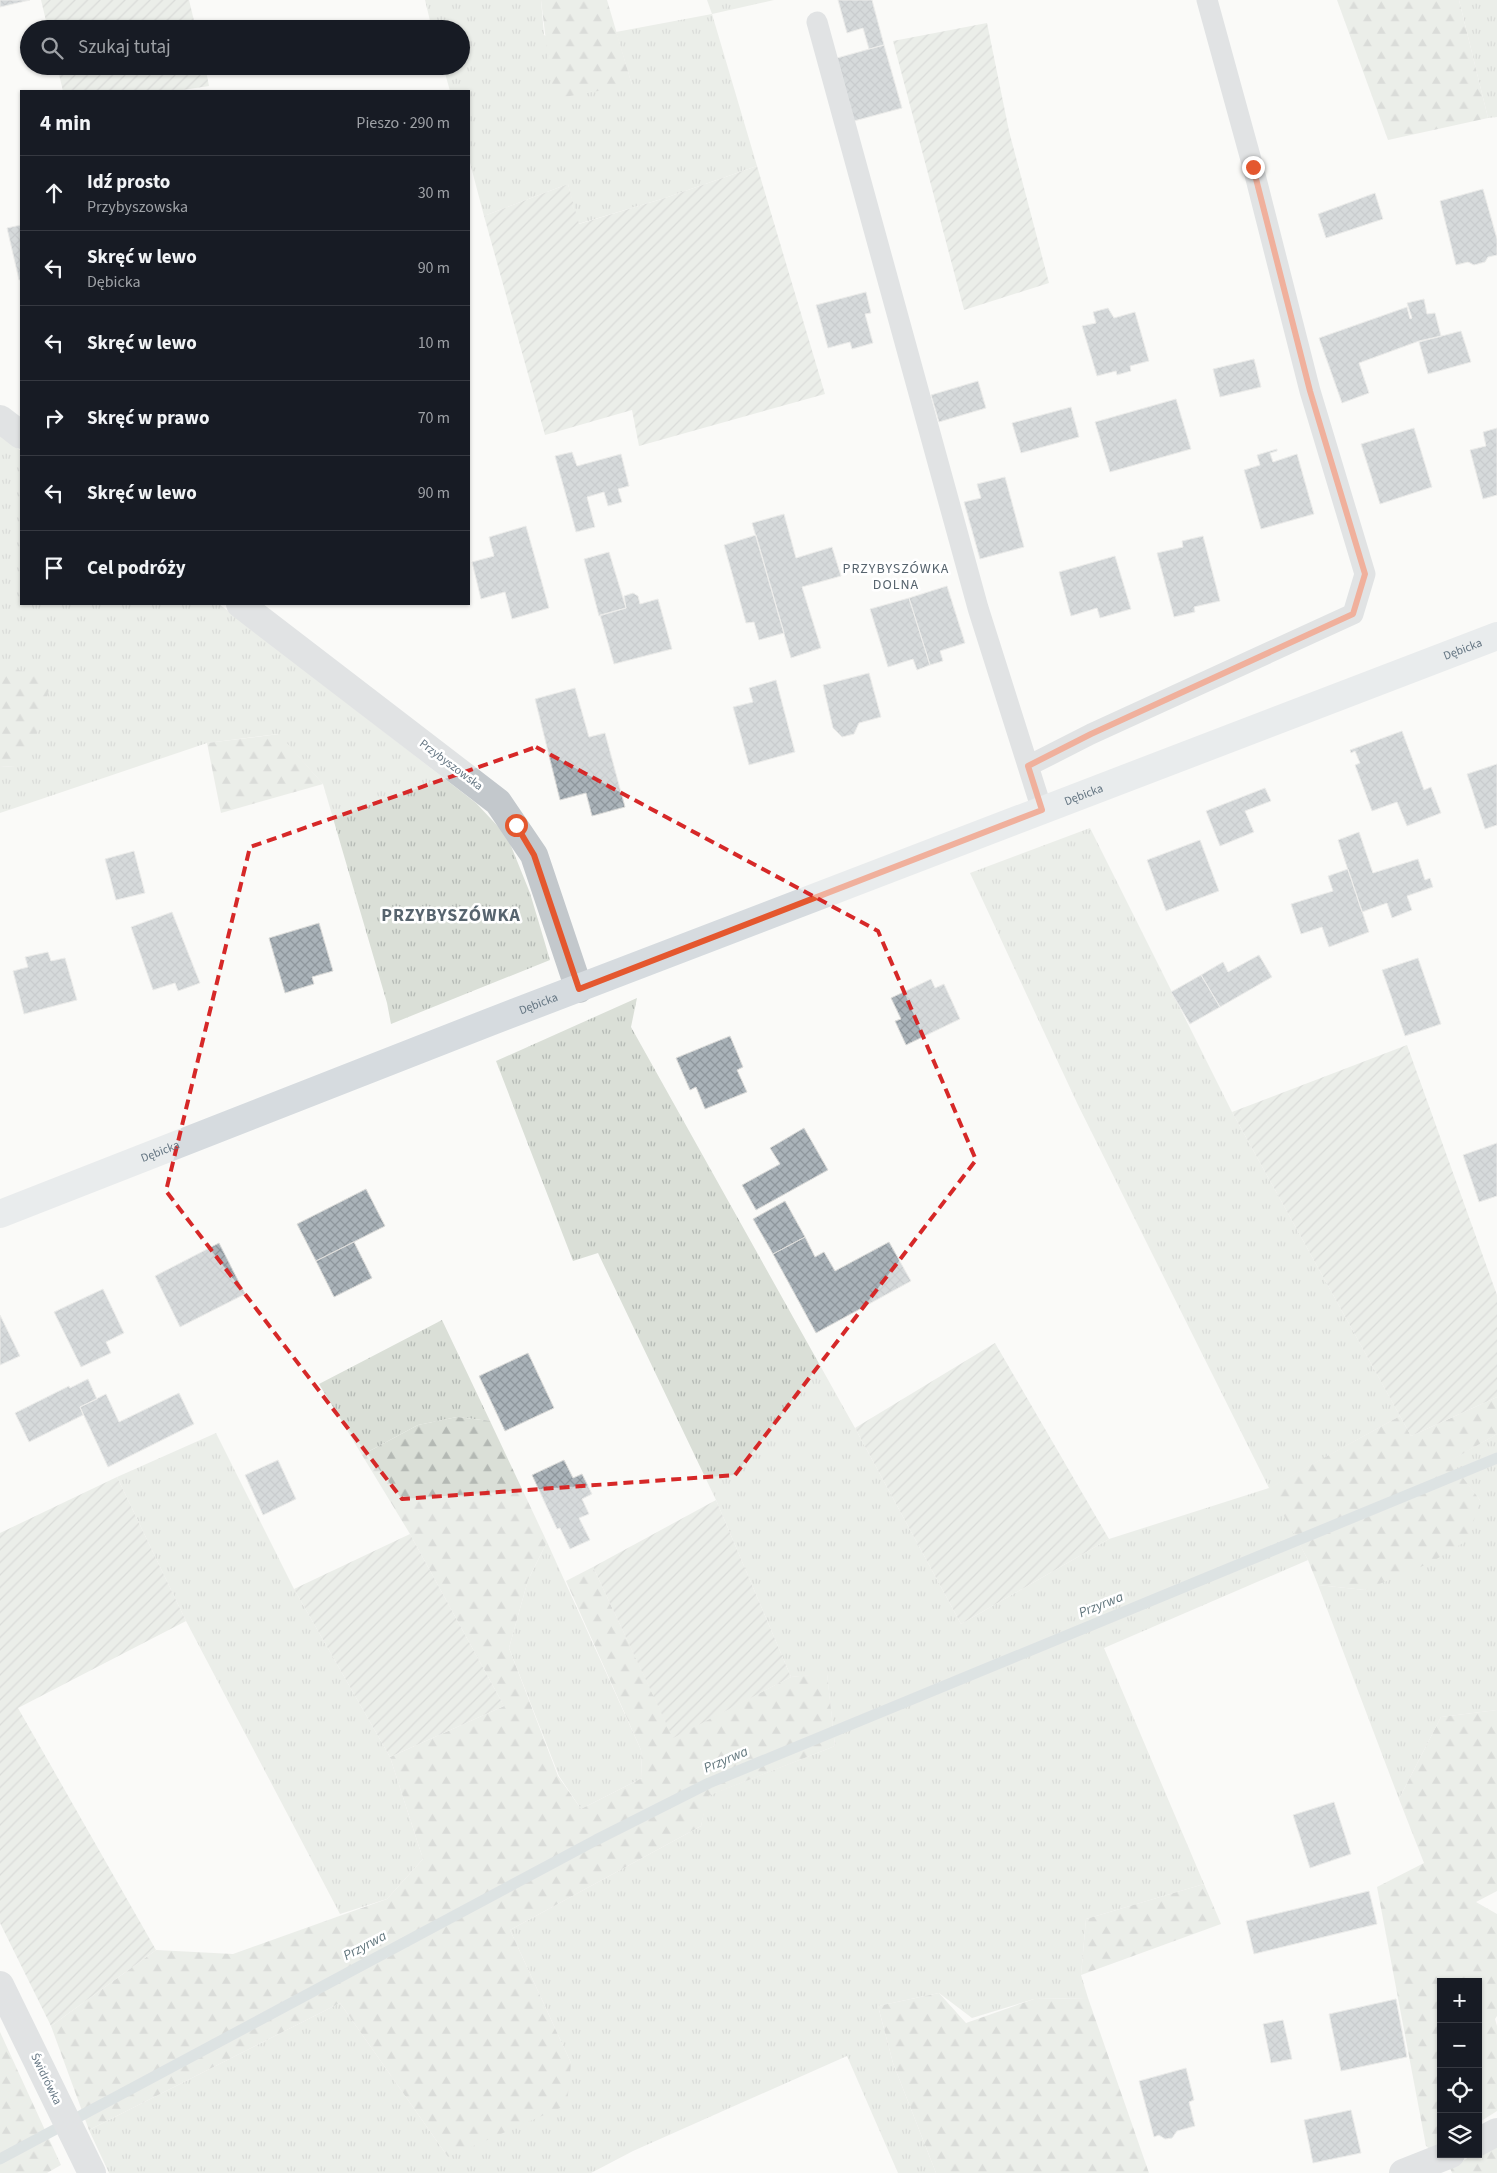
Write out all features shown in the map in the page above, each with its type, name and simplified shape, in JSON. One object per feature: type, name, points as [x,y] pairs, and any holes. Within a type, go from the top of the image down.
[{"type":"street","points":[[0,419],[20,434]]},
{"type":"street","name":"Przybyszowska","points":[[241,605],[498,802],[534,855],[579,989]]},
{"type":"street","name":"Dębicka","points":[[0,1214],[1042,810],[1497,636]]},
{"type":"street","name":"Świdrówka","points":[[0,1985],[92,2173]]},
{"type":"street","points":[[1482,2140],[1497,2132]]},
{"type":"street","points":[[1403,2173],[1442,2158]]},
{"type":"lane","points":[[1028,766],[1091,734],[1353,614],[1365,574],[1310,391],[1253,167],[1207,0]]},
{"type":"lane","points":[[816,22],[978,608],[1042,810]]},
{"type":"highlighted area","points":[[536,747],[878,931],[976,1160],[735,1475],[402,1499],[166,1191],[250,847]]},
{"type":"green space","points":[[41,0],[189,0],[194,20],[46,20]]},
{"type":"green space","points":[[425,0],[541,0],[544,35],[632,85],[616,32],[712,14],[757,166],[665,198],[578,224],[568,184],[484,216],[470,163],[470,90],[450,90],[446,75],[470,75],[470,20],[430,20]]},
{"type":"green space","points":[[541,0],[607,0],[632,85],[553,99]]},
{"type":"green space","points":[[707,0],[774,0],[712,14]]},
{"type":"green space","points":[[1337,0],[1459,0],[1488,118],[1388,140]]},
{"type":"green space","points":[[1459,0],[1497,0],[1497,117],[1488,118]]},
{"type":"green space","points":[[987,23],[1009,131],[1049,283],[964,310],[893,41]]},
{"type":"green space","points":[[59,75],[207,75],[209,86],[183,90],[63,90]]},
{"type":"green space","points":[[757,166],[825,394],[639,446],[632,410],[545,435],[484,216],[568,184],[579,224],[665,198]]},
{"type":"green space","points":[[0,435],[20,450],[20,605],[220,605],[476,803],[507,836],[530,893],[550,960],[391,1024],[387,1003],[323,784],[278,734],[207,743],[0,813],[0,767],[15,766],[8,666],[0,666]]},
{"type":"green space","points":[[0,666],[8,666],[51,682],[37,734],[15,766],[0,767]]},
{"type":"green space","points":[[279,734],[323,784],[221,813],[207,743]]},
{"type":"green space","points":[[1090,828],[1232,1112],[1400,1416],[1270,1488],[1308,1560],[1104,1648],[1204,1884],[1086,1919],[1081,1975],[1088,1998],[1034,1999],[972,2018],[939,1993],[878,2006],[893,2063],[936,2173],[898,2173],[847,2056],[633,2151],[591,2173],[109,2173],[89,2130],[340,2003],[448,2157],[571,2063],[510,1930],[701,1826],[707,1796],[835,1746],[827,1674],[791,1677],[716,1500],[598,1253],[573,1261],[496,1061],[637,998],[631,1027],[855,1428],[961,1624],[1109,1539],[1269,1488],[1078,1105],[970,873]]},
{"type":"green space","points":[[1407,1045],[1497,1295],[1497,1397],[1411,1436],[1232,1112]]},
{"type":"green space","points":[[442,1320],[490,1421],[457,1417],[418,1425],[362,1455],[319,1384]]},
{"type":"green space","points":[[995,1343],[1109,1539],[961,1624],[855,1428]]},
{"type":"green space","points":[[1497,1397],[1497,1434],[1450,1461],[1480,1500],[1468,1540],[1430,1563],[1365,1590],[1318,1585],[1308,1560],[1269,1488],[1400,1416],[1411,1436]]},
{"type":"green space","points":[[457,1417],[490,1421],[547,1542],[528,1580],[509,1648],[558,1776],[581,1809],[642,1778],[641,1750],[566,1581],[593,1567],[673,1737],[791,1677],[827,1673],[835,1746],[708,1796],[701,1826],[510,1930],[571,2063],[567,2105],[448,2157],[340,2003],[89,2130],[51,2026],[156,1950],[233,1954],[387,1899],[423,1859],[390,1757],[504,1706],[410,1534],[362,1455],[418,1425]]},
{"type":"green space","points":[[216,1433],[294,1589],[390,1757],[423,1859],[387,1899],[340,1914],[186,1621],[117,1477]]},
{"type":"green space","points":[[1497,1434],[1497,1710],[1441,1717],[1399,1799],[1318,1585],[1365,1590],[1480,1500],[1449,1461]]},
{"type":"green space","points":[[117,1477],[186,1621],[18,1708],[156,1950],[51,2026],[0,1923],[0,1533]]},
{"type":"green space","points":[[716,1500],[791,1677],[673,1738],[593,1567]]},
{"type":"green space","points":[[410,1534],[504,1706],[390,1757],[294,1589]]},
{"type":"green space","points":[[547,1542],[641,1750],[642,1778],[581,1809],[559,1776],[509,1648],[528,1580]]},
{"type":"green space","points":[[1497,1710],[1497,1891],[1476,1902],[1497,1914],[1497,2016],[1495,2019],[1497,2026],[1497,2111],[1482,2120],[1482,1978],[1437,1978],[1437,2150],[1434,2153],[1426,2146],[1377,1887],[1424,1863],[1399,1799],[1441,1717]]},
{"type":"green space","points":[[1204,1884],[1221,1924],[1081,1975],[1086,1919]]},
{"type":"green space","points":[[939,1993],[966,2023],[1034,1999],[1088,1998],[1149,2173],[936,2173],[893,2063],[878,2006]]},
{"type":"green space","points":[[0,2032],[61,2165],[47,2173],[0,2173]]},
{"type":"green space","points":[[1497,2142],[1497,2173],[1452,2173],[1450,2168],[1468,2158],[1482,2158],[1482,2150]]},
{"type":"building","points":[[0,0],[30,0],[0,7]]},
{"type":"building","points":[[838,0],[872,0],[884,45],[869,49],[863,28],[847,33]]},
{"type":"building","points":[[884,45],[902,108],[854,121],[837,58]]},
{"type":"building","points":[[1483,189],[1497,239],[1497,255],[1488,257],[1485,262],[1474,265],[1468,262],[1456,265],[1440,201]]},
{"type":"building","points":[[1375,193],[1383,219],[1326,238],[1318,214]]},
{"type":"building","points":[[20,225],[20,280],[19,280],[7,228]]},
{"type":"building","points":[[866,292],[871,313],[865,314],[873,343],[852,349],[850,342],[828,348],[816,305]]},
{"type":"building","points":[[1424,299],[1427,314],[1435,313],[1441,336],[1419,341],[1359,363],[1369,393],[1342,403],[1319,338],[1407,307],[1410,319],[1412,318],[1407,303]]},
{"type":"building","points":[[1108,308],[1114,318],[1135,312],[1149,361],[1130,366],[1131,371],[1117,375],[1116,371],[1097,376],[1082,326],[1096,323],[1093,312]]},
{"type":"building","points":[[1461,331],[1471,362],[1428,374],[1419,342]]},
{"type":"building","points":[[1254,359],[1261,387],[1220,397],[1213,369]]},
{"type":"building","points":[[978,381],[986,408],[939,422],[931,395]]},
{"type":"building","points":[[1176,399],[1191,449],[1110,472],[1095,422]]},
{"type":"building","points":[[1071,407],[1079,437],[1021,453],[1012,423]]},
{"type":"building","points":[[1414,428],[1432,487],[1380,504],[1361,444]]},
{"type":"building","points":[[1497,428],[1497,495],[1483,499],[1470,450],[1486,446],[1483,432]]},
{"type":"building","points":[[1277,449],[1277,451],[1270,453],[1273,462],[1297,454],[1314,514],[1261,529],[1244,470],[1260,465],[1257,455]]},
{"type":"building","points":[[572,452],[577,466],[621,454],[629,486],[618,489],[622,502],[608,506],[604,492],[587,497],[595,527],[576,532],[555,456]]},
{"type":"building","points":[[1005,477],[1024,547],[980,559],[964,502],[981,498],[977,484]]},
{"type":"building","points":[[784,514],[796,558],[832,547],[841,576],[802,587],[821,648],[791,658],[752,523]]},
{"type":"building","points":[[526,526],[549,608],[512,619],[505,592],[481,599],[472,562],[494,556],[489,537]]},
{"type":"building","points":[[756,535],[784,633],[759,640],[754,622],[746,623],[724,545]]},
{"type":"building","points":[[1203,536],[1220,601],[1194,607],[1195,612],[1174,617],[1157,553],[1183,547],[1182,541]]},
{"type":"building","points":[[609,552],[626,608],[599,616],[584,559]]},
{"type":"building","points":[[1115,556],[1131,609],[1100,618],[1097,608],[1071,616],[1059,572]]},
{"type":"building","points":[[947,586],[965,643],[940,651],[943,661],[930,665],[909,598]]},
{"type":"building","points":[[633,593],[638,596],[640,604],[658,599],[672,649],[614,664],[600,615],[626,608],[624,596]]},
{"type":"building","points":[[909,598],[930,665],[917,670],[913,659],[888,667],[870,609]]},
{"type":"building","points":[[869,673],[881,717],[859,723],[854,734],[842,737],[833,728],[823,685]]},
{"type":"building","points":[[776,680],[795,752],[749,765],[733,707],[753,702],[749,688]]},
{"type":"building","points":[[575,688],[589,737],[605,733],[625,807],[592,816],[586,793],[560,800],[535,699]]},
{"type":"building","points":[[1402,731],[1424,790],[1431,787],[1441,813],[1407,826],[1397,802],[1372,811],[1355,765],[1360,763],[1355,751],[1351,753],[1350,750]]},
{"type":"building","points":[[1497,764],[1497,825],[1485,829],[1467,774]]},
{"type":"building","points":[[1265,788],[1271,801],[1245,811],[1254,832],[1220,846],[1206,811]]},
{"type":"building","points":[[1359,832],[1373,873],[1418,859],[1425,880],[1430,878],[1433,887],[1407,896],[1412,910],[1392,918],[1387,903],[1362,912],[1338,840]]},
{"type":"building","points":[[1200,840],[1219,891],[1166,911],[1147,860]]},
{"type":"building","points":[[134,851],[145,893],[116,900],[105,859]]},
{"type":"building","points":[[1348,869],[1369,932],[1329,947],[1322,927],[1301,934],[1291,904],[1333,891],[1328,876]]},
{"type":"building","points":[[172,912],[200,983],[178,991],[175,983],[153,990],[131,927]]},
{"type":"building","points":[[319,923],[333,971],[312,977],[314,984],[285,993],[269,938]]},
{"type":"building","points":[[48,952],[51,961],[65,958],[77,1000],[24,1014],[13,971],[28,967],[25,957]]},
{"type":"building","points":[[1259,955],[1272,977],[1220,1007],[1201,975],[1223,962],[1228,972]]},
{"type":"building","points":[[1418,958],[1441,1024],[1405,1036],[1382,970]]},
{"type":"building","points":[[1201,975],[1220,1007],[1190,1024],[1171,992]]},
{"type":"building","points":[[931,979],[935,988],[944,984],[960,1019],[906,1045],[895,1021],[901,1019],[891,998]]},
{"type":"building","points":[[730,1036],[743,1067],[737,1070],[747,1092],[705,1109],[696,1087],[690,1090],[676,1058]]},
{"type":"building","points":[[804,1128],[828,1170],[756,1210],[742,1185],[780,1164],[770,1148]]},
{"type":"building","points":[[1497,1143],[1497,1196],[1479,1202],[1463,1155]]},
{"type":"building","points":[[366,1189],[385,1226],[316,1261],[297,1224]]},
{"type":"building","points":[[785,1201],[805,1237],[773,1254],[753,1219]]},
{"type":"building","points":[[805,1237],[815,1257],[824,1252],[835,1271],[889,1242],[911,1281],[816,1333],[773,1254]]},
{"type":"building","points":[[354,1242],[372,1278],[334,1297],[316,1261]]},
{"type":"building","points":[[219,1243],[245,1294],[180,1327],[155,1276]]},
{"type":"building","points":[[103,1289],[124,1333],[106,1342],[111,1353],[81,1367],[54,1312]]},
{"type":"building","points":[[0,1315],[20,1356],[0,1365]]},
{"type":"building","points":[[528,1353],[554,1408],[505,1431],[479,1376]]},
{"type":"building","points":[[88,1379],[97,1399],[80,1407],[83,1415],[29,1442],[15,1413],[69,1386],[70,1388]]},
{"type":"building","points":[[179,1393],[194,1424],[108,1467],[80,1407],[106,1394],[119,1422]]},
{"type":"building","points":[[278,1460],[296,1499],[263,1515],[245,1475]]},
{"type":"building","points":[[564,1460],[573,1478],[582,1474],[592,1494],[582,1499],[589,1514],[579,1518],[590,1540],[570,1549],[560,1528],[557,1529],[532,1475]]},
{"type":"building","points":[[1334,1802],[1351,1854],[1310,1868],[1293,1815]]},
{"type":"building","points":[[1369,1891],[1377,1924],[1254,1954],[1246,1921]]},
{"type":"building","points":[[1396,1999],[1407,2057],[1341,2071],[1329,2014]]},
{"type":"building","points":[[1283,2020],[1292,2059],[1271,2063],[1263,2024]]},
{"type":"building","points":[[1186,2068],[1194,2100],[1189,2102],[1195,2126],[1177,2131],[1172,2138],[1165,2139],[1159,2135],[1154,2137],[1139,2081]]},
{"type":"building","points":[[1351,2110],[1361,2153],[1313,2163],[1304,2120]]},
{"type":"waterway","name":"Przyrwa","points":[[0,2159],[596,1840],[709,1783],[1497,1458]]},
{"type":"district","name":"PRZYBYSZÓWKA DOLNA","points":[[896,578]]},
{"type":"district","name":"PRZYBYSZÓWKA","points":[[451,915]]},
{"type":"route","points":[[516,825],[534,855],[579,989],[1042,810],[1028,766],[1091,734],[1353,614],[1365,574],[1310,391],[1253,167]]}]
